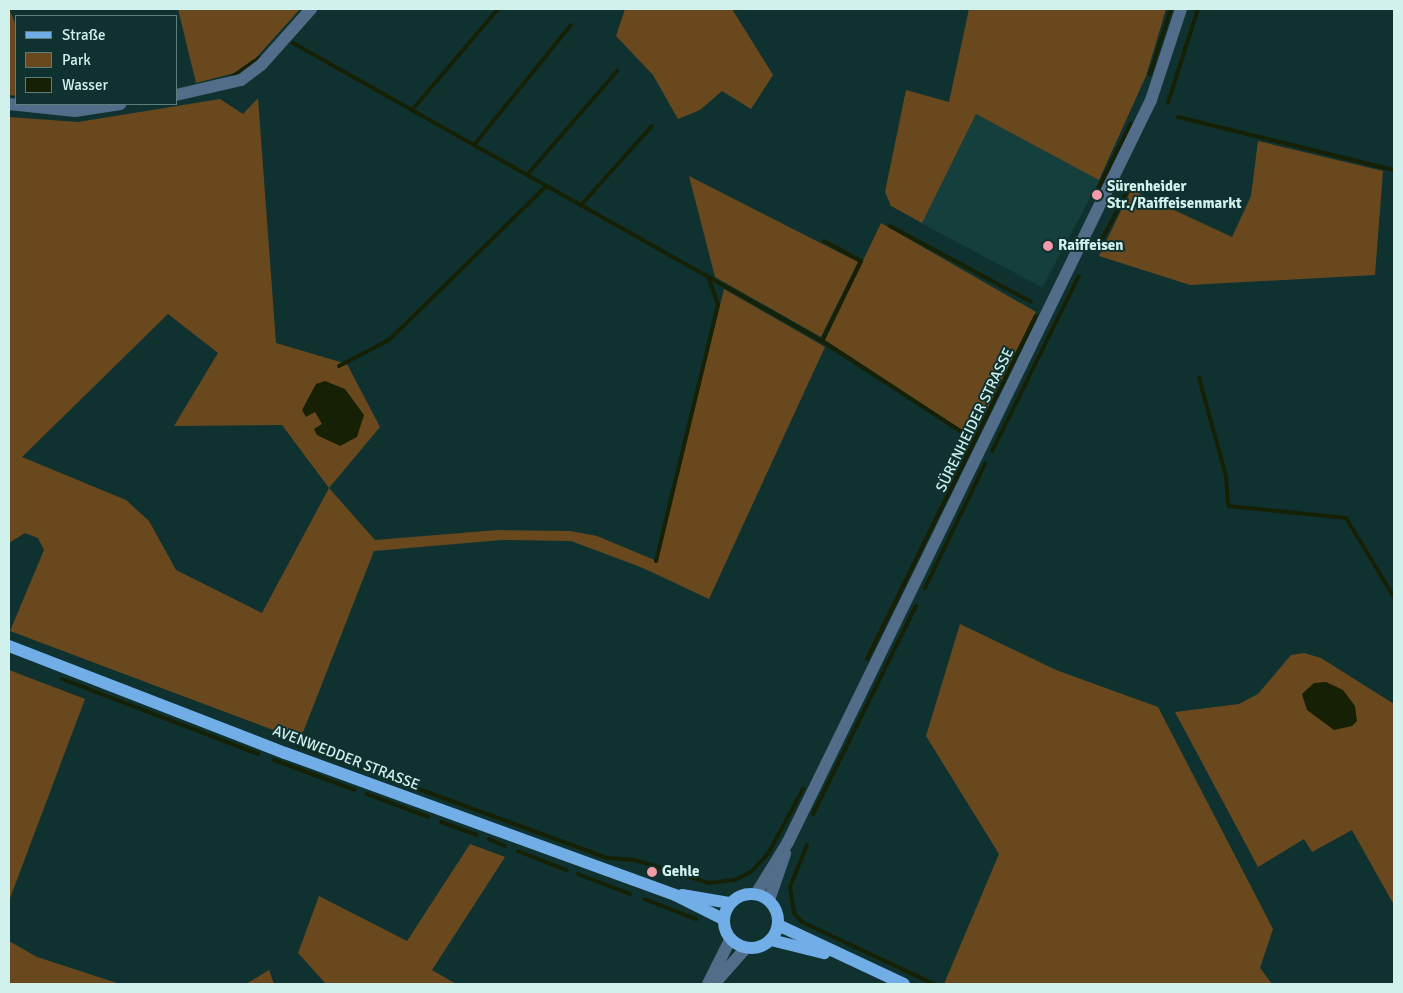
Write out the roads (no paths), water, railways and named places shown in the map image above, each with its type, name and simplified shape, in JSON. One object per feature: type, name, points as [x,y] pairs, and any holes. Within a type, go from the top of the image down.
[{"type":"main road","name":"AVENWEDDER STRASSE","points":[[9,646],[285,753],[674,895],[724,919]]},
{"type":"main road","points":[[843,958],[771,940],[746,948],[730,940],[724,919],[730,904],[756,894],[769,900],[778,925],[843,958],[904,984]]},
{"type":"main road","name":"AVENWEDDER STRASSE","points":[[674,895],[730,904]]},
{"type":"main road","points":[[771,940],[778,925]]},
{"type":"street","points":[[178,95],[241,80],[262,64],[311,9]]},
{"type":"street","name":"SÜRENHEIDER STRASSE","points":[[756,894],[788,842],[1147,108],[1181,9]]},
{"type":"street","points":[[18,105],[75,111],[114,105]]},
{"type":"street","name":"SÜRENHEIDER STRASSE","points":[[769,900],[788,842]]},
{"type":"street","points":[[708,984],[730,940]]},
{"type":"street","points":[[714,984],[746,948]]},
{"type":"water","points":[[325,381],[345,389],[364,415],[357,437],[340,446],[317,435],[314,429],[322,424],[315,412],[306,417],[302,410],[316,384]]},
{"type":"water","points":[[1326,682],[1343,690],[1355,706],[1357,721],[1352,726],[1334,730],[1307,710],[1302,694],[1314,683]]},
{"type":"waterway","points":[[412,110],[498,9]]},
{"type":"waterway","points":[[1150,74],[1171,9]]},
{"type":"waterway","points":[[1168,103],[1198,9]]},
{"type":"waterway","points":[[474,145],[571,25]]},
{"type":"waterway","points":[[293,43],[822,341],[974,440]]},
{"type":"waterway","points":[[232,77],[259,58]]},
{"type":"waterway","points":[[527,175],[617,71]]},
{"type":"waterway","points":[[1178,117],[1394,170]]},
{"type":"waterway","points":[[1095,195],[1131,123]]},
{"type":"waterway","points":[[581,205],[652,126]]},
{"type":"waterway","points":[[339,366],[389,340],[546,186]]},
{"type":"waterway","points":[[1097,249],[1128,190]]},
{"type":"waterway","points":[[890,226],[1031,302]]},
{"type":"waterway","points":[[822,341],[861,261],[824,241]]},
{"type":"waterway","points":[[656,561],[718,304],[708,276]]},
{"type":"waterway","points":[[992,451],[1079,276]]},
{"type":"waterway","points":[[867,659],[1036,316]]},
{"type":"waterway","points":[[1199,378],[1226,476],[1228,506],[1346,518],[1394,597]]},
{"type":"waterway","points":[[925,588],[985,464]]},
{"type":"waterway","points":[[813,814],[916,606]]},
{"type":"waterway","points":[[62,679],[258,754]]},
{"type":"waterway","points":[[296,744],[608,858],[635,860],[709,883],[735,880],[751,872],[768,854],[803,789]]},
{"type":"waterway","points":[[274,760],[355,790]]},
{"type":"waterway","points":[[367,794],[428,817]]},
{"type":"waterway","points":[[441,822],[477,835]]},
{"type":"waterway","points":[[489,839],[505,846]]},
{"type":"waterway","points":[[807,845],[790,887],[794,913],[802,922],[934,984]]},
{"type":"waterway","points":[[518,851],[566,870]]},
{"type":"waterway","points":[[578,874],[630,894]]},
{"type":"waterway","points":[[644,899],[696,919]]},
{"type":"place","name":"Sürenheider Str./Raiffeisenmarkt","points":[[1097,195]]},
{"type":"place","name":"Raiffeisen","points":[[1048,246]]},
{"type":"place","name":"Gehle","points":[[652,872]]}]
